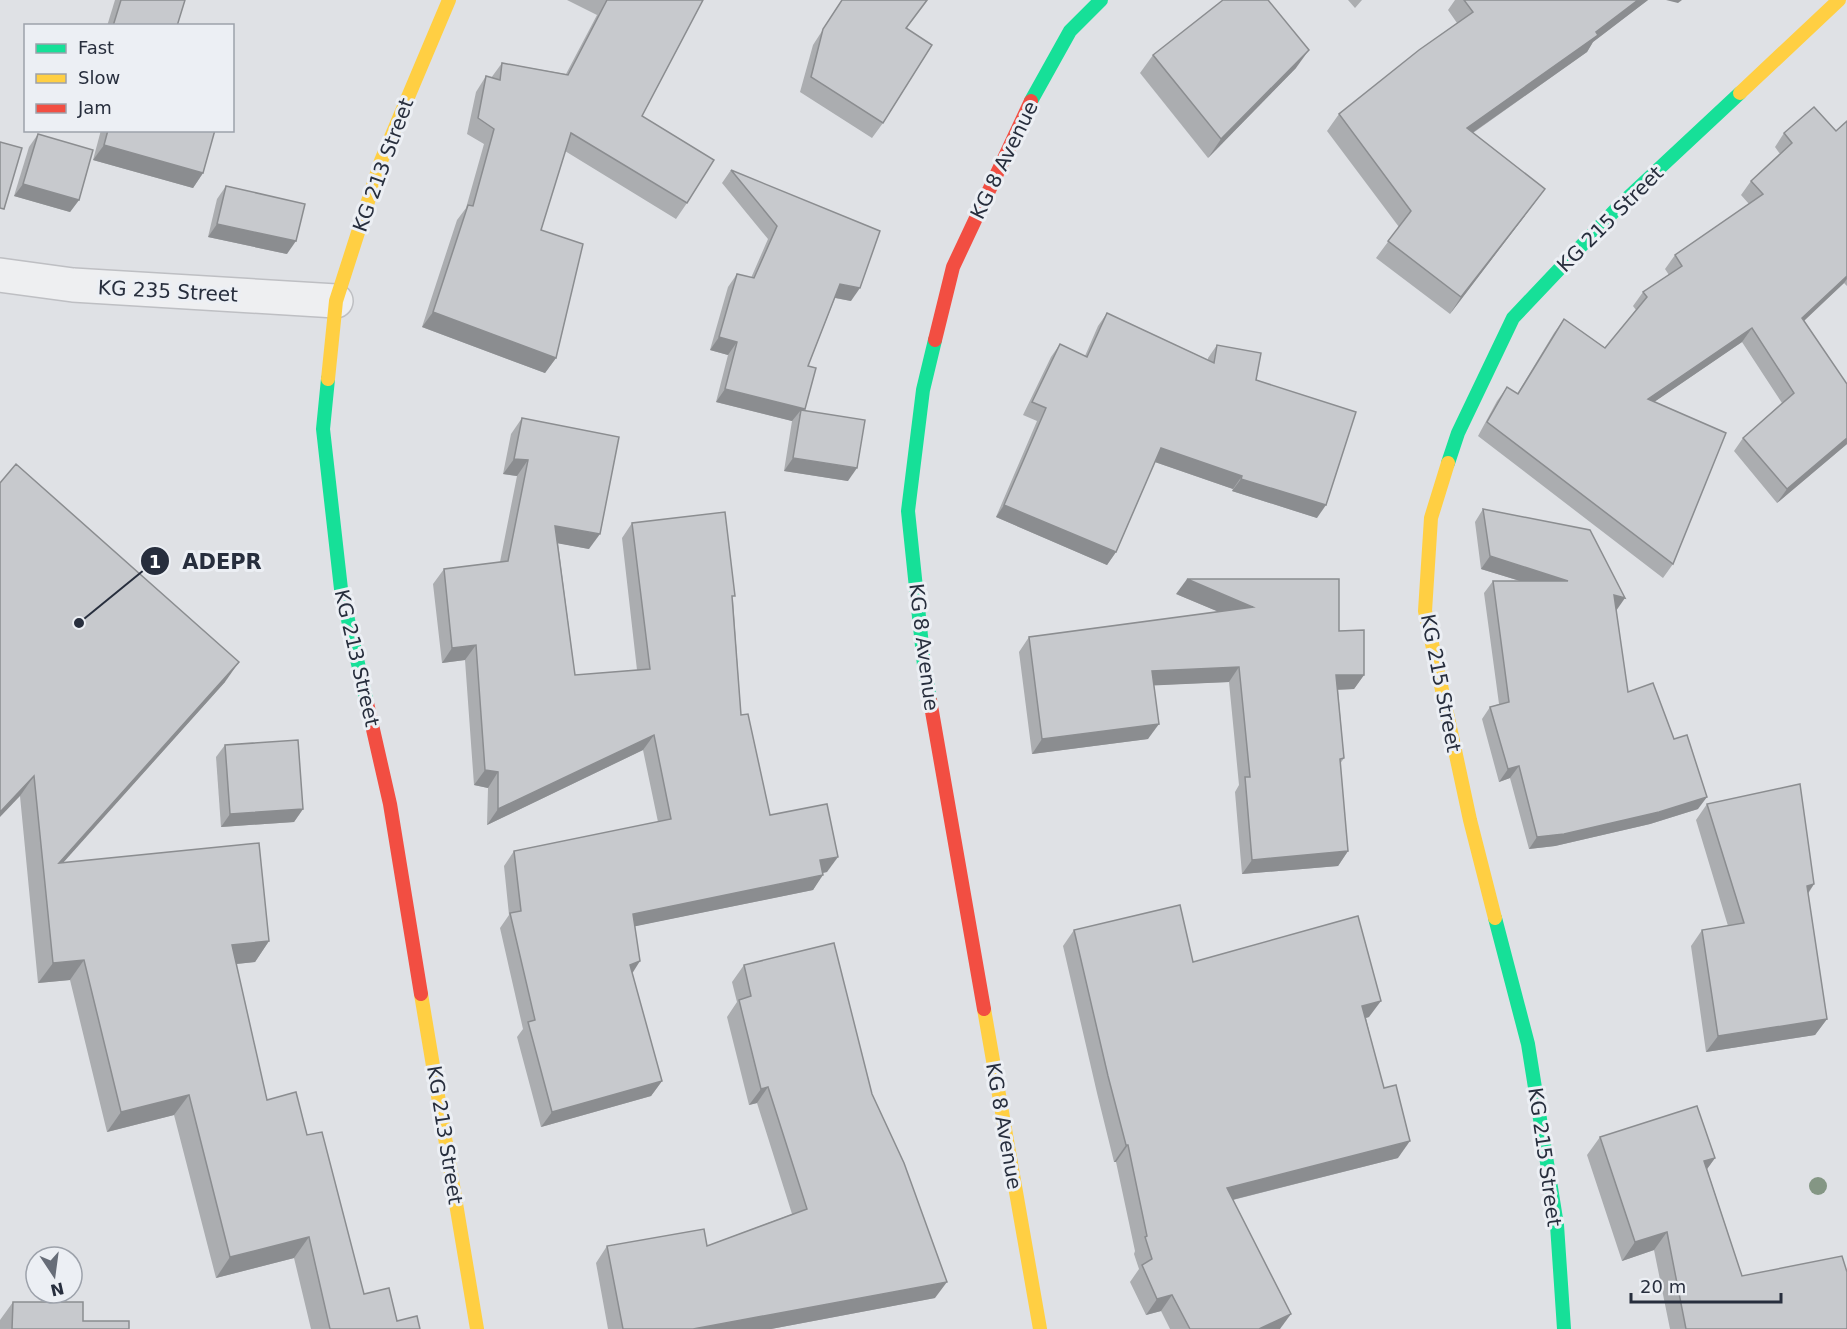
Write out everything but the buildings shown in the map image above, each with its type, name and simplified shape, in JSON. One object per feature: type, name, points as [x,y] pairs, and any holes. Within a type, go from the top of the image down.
[{"type":"street","name":"KG 213 Street","points":[[449,0],[381,161],[336,301],[323,429],[341,589],[390,804],[477,1329]]},
{"type":"street","name":"KG 8 Avenue","points":[[1040,1329],[924,665],[908,511],[923,390],[953,267],[1022,117],[1071,31],[1101,0]]},
{"type":"street","name":"KG 215 Street","points":[[1564,1329],[1557,1225],[1528,1044],[1470,820],[1425,611],[1431,518],[1458,432],[1513,318],[1620,205],[1839,0]]},
{"type":"street","name":"KG 235 Street","points":[[0,275],[73,285],[336,301]]},
{"type":"traffic: fast","points":[[1031,101],[1070,31],[1101,0]]},
{"type":"traffic: fast","points":[[1448,463],[1458,433],[1513,318],[1620,205],[1740,93]]},
{"type":"traffic: fast","points":[[930,700],[924,665],[908,511],[923,390],[935,340]]},
{"type":"traffic: fast","points":[[328,379],[323,429],[341,589],[367,703]]},
{"type":"traffic: fast","points":[[1495,918],[1528,1044],[1557,1225],[1564,1329]]},
{"type":"traffic: slow","points":[[328,379],[336,301],[381,161],[449,0]]},
{"type":"traffic: slow","points":[[1740,93],[1839,0]]},
{"type":"traffic: slow","points":[[1448,463],[1431,518],[1425,611],[1470,820],[1495,918]]},
{"type":"traffic: slow","points":[[421,994],[477,1329]]},
{"type":"traffic: slow","points":[[984,1009],[1040,1329]]},
{"type":"traffic: jam","points":[[935,340],[953,267],[1031,101]]},
{"type":"traffic: jam","points":[[930,700],[984,1009]]},
{"type":"traffic: jam","points":[[367,703],[390,804],[421,994]]},
{"type":"place","name":"ADEPR","points":[[79,623]]}]
